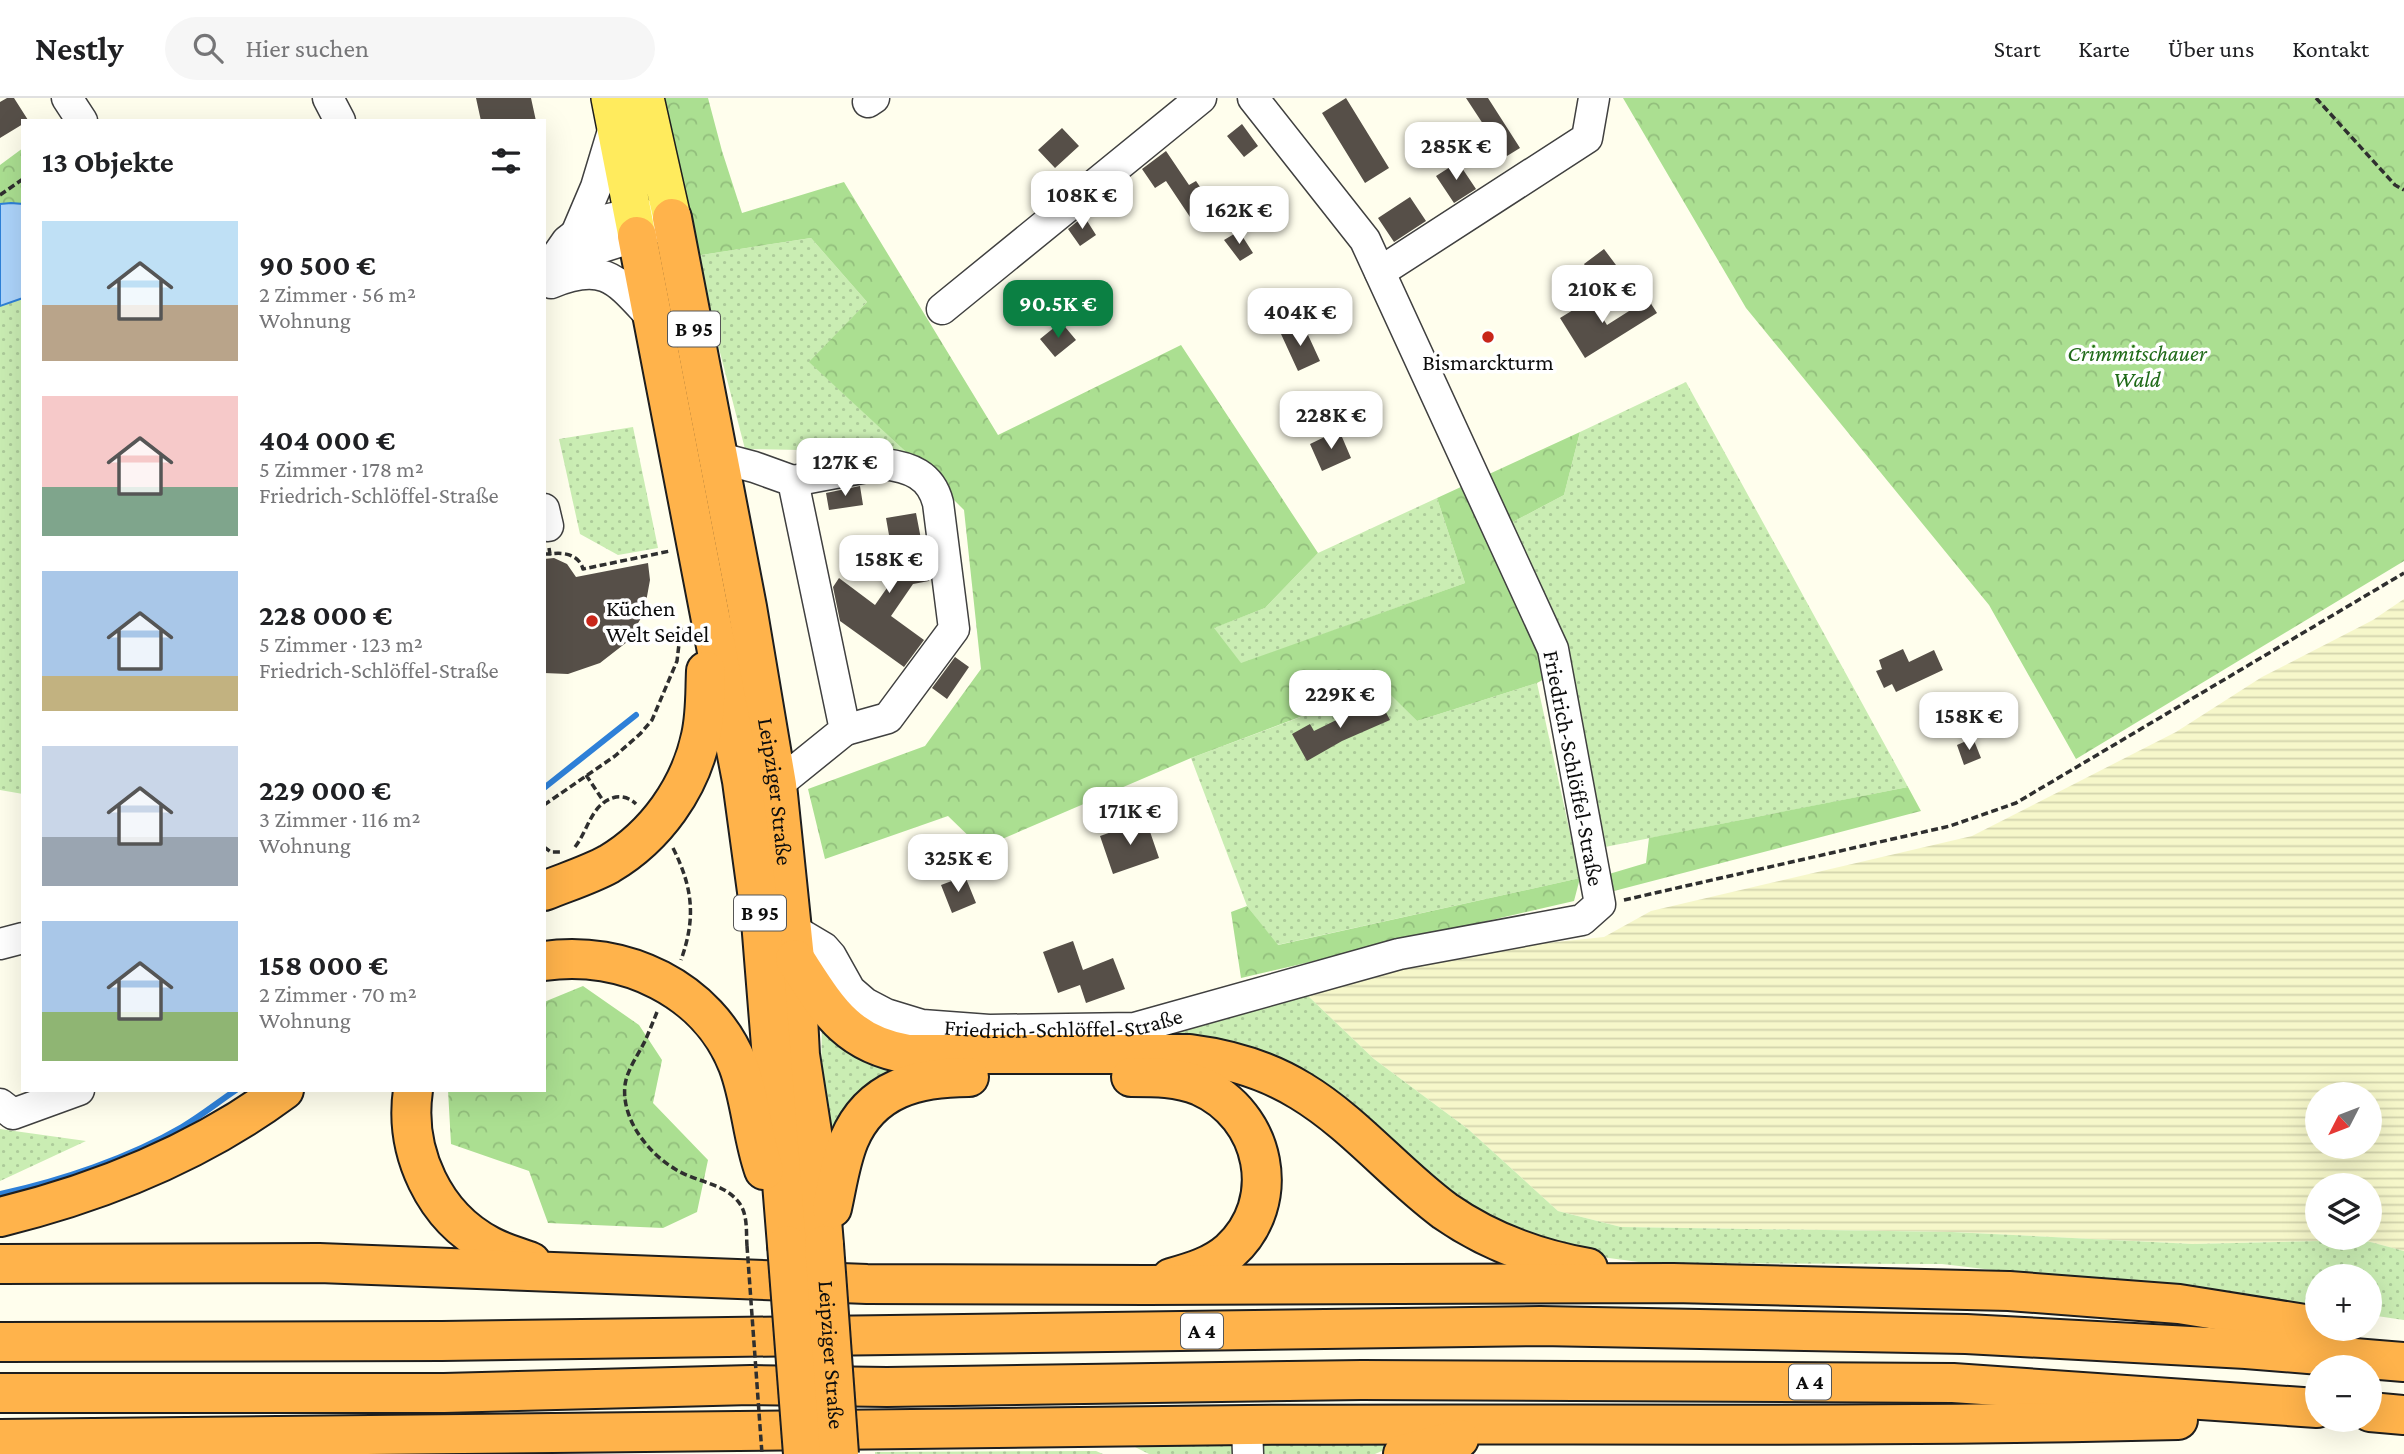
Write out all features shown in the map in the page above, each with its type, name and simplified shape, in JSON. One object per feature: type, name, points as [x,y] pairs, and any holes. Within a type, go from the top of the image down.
[{"type":"highway","name":"Leipziger Straße","points":[[672,218],[720,458],[765,703],[777,785],[793,944],[800,1055],[818,1171],[839,1454]]},
{"type":"highway","name":"Leipziger Straße","points":[[635,225],[655,321],[695,612],[742,781],[761,921],[803,1454]]},
{"type":"highway","points":[[546,890],[591,873],[629,850],[662,819],[675,800],[686,779],[701,735],[705,712],[695,612]]},
{"type":"highway","points":[[793,944],[832,1014],[843,1026],[873,1045],[908,1054],[1190,1054],[1256,1069],[1300,1090],[1321,1104],[1425,1195],[1494,1239],[1560,1263],[1673,1283]]},
{"type":"highway","points":[[546,961],[577,958],[598,960],[638,970],[674,989],[706,1015],[730,1048],[738,1067],[762,1166],[786,1237]]},
{"type":"highway","points":[[824,1245],[850,1139],[870,1108],[898,1088],[914,1082],[947,1077],[1171,1078],[1209,1091],[1240,1117],[1256,1144],[1261,1160],[1264,1176],[1262,1194],[1250,1226],[1228,1252],[1198,1270],[1146,1285]]},
{"type":"highway","points":[[0,1217],[83,1194],[167,1160],[240,1120],[281,1092]]},
{"type":"highway","points":[[413,1092],[411,1120],[418,1159],[425,1177],[446,1210],[459,1224],[491,1247],[556,1271]]},
{"type":"highway","points":[[0,1264],[319,1263],[867,1283],[1673,1283],[2009,1291],[2179,1304],[2305,1324]]},
{"type":"highway","name":"A 4","points":[[0,1342],[455,1340],[1552,1326],[1966,1334],[2246,1349],[2404,1362]]},
{"type":"highway","points":[[2382,1341],[2404,1349]]},
{"type":"highway","name":"A 4","points":[[0,1394],[444,1393],[751,1385],[887,1387],[1376,1380],[1953,1383],[2305,1407]]},
{"type":"highway","points":[[0,1439],[1045,1429],[1248,1440],[1537,1425],[1981,1425],[2207,1419],[2257,1403]]},
{"type":"highway","points":[[2382,1413],[2404,1415]]},
{"type":"highway","points":[[1404,1454],[1443,1442],[1537,1425]]},
{"type":"highway","points":[[1045,1429],[1127,1454]]},
{"type":"highway","points":[[367,1454],[450,1436]]},
{"type":"main road","name":"Leipziger Straße","points":[[645,98],[672,218]]},
{"type":"main road","name":"Leipziger Straße","points":[[612,111],[635,225]]},
{"type":"street","points":[[67,98],[81,119]]},
{"type":"street","points":[[328,98],[339,119]]},
{"type":"street","points":[[942,309],[1201,98]]},
{"type":"street","name":"Friedrich-Schlöffel-Straße","points":[[793,944],[824,948],[850,990],[865,1003],[886,1014],[922,1025],[989,1030],[1135,1028],[1399,954],[1582,920],[1600,904],[1553,649],[1365,240],[1253,98]]},
{"type":"street","points":[[1380,272],[1587,138],[1594,98]]},
{"type":"street","points":[[576,234],[596,187],[612,111]]},
{"type":"street","points":[[546,281],[577,255],[606,244],[635,225],[672,218]]},
{"type":"street","points":[[546,271],[558,251],[576,234],[609,219],[635,225]]},
{"type":"street","points":[[546,282],[579,273],[594,272],[608,277],[630,294],[655,321]]},
{"type":"street","points":[[720,458],[793,481],[883,464],[897,465],[921,475],[931,485],[938,503],[954,629],[888,718],[845,730],[777,785]]},
{"type":"street","points":[[793,481],[845,730]]},
{"type":"street","points":[[0,944],[21,939]]},
{"type":"street","points":[[0,1104],[13,1114],[74,1092]]},
{"type":"path","points":[[2316,98],[2395,185],[2404,190]]},
{"type":"path","points":[[0,195],[21,179]]},
{"type":"path","points":[[547,540],[574,557],[583,569],[672,550]]},
{"type":"path","points":[[1600,904],[1637,898],[1950,826],[2016,803],[2404,573]]},
{"type":"path","points":[[546,804],[615,756],[652,720],[695,612]]},
{"type":"path","points":[[586,775],[604,802]]},
{"type":"path","points":[[546,848],[551,852],[564,852],[575,846],[593,813],[604,802],[622,796],[641,808]]},
{"type":"path","points":[[673,848],[684,869],[691,914],[690,935],[681,960]]},
{"type":"path","points":[[657,1010],[625,1085],[626,1107],[638,1133],[653,1153],[676,1170],[726,1191],[742,1206],[745,1216],[762,1454]]},
{"type":"green space","points":[[660,98],[708,98],[742,213],[844,182],[998,435],[1181,345],[1318,553],[1265,608],[1214,628],[1241,663],[1465,583],[1437,498],[1580,432],[1564,495],[1511,523],[1572,664],[1537,683],[1417,721],[1382,686],[1191,758],[981,848],[948,816],[825,859],[808,789],[925,746],[981,669],[964,510],[809,362],[867,302],[811,238],[695,256]]},
{"type":"green space","name":"Crimmitschauer Wald","points":[[1623,98],[2404,98],[2404,561],[2076,759],[1989,605],[1746,308]]},
{"type":"green space","points":[[21,149],[21,204],[0,204],[0,165]]},
{"type":"green space","points":[[811,238],[867,302],[810,362],[906,452],[745,449],[695,256]]},
{"type":"green space","points":[[21,299],[21,794],[0,790],[0,306]]},
{"type":"green space","points":[[1686,382],[1908,787],[1605,847],[1572,664],[1511,523],[1564,495],[1580,432]]},
{"type":"green space","points":[[633,427],[658,548],[618,555],[580,534],[559,439]]},
{"type":"green space","points":[[1437,498],[1465,583],[1241,664],[1213,628],[1265,608],[1318,553]]},
{"type":"green space","points":[[2404,599],[2404,1251],[2382,1245],[2382,1173],[2305,1173],[2305,1241],[2193,1244],[1952,1232],[1621,1227],[1558,1211],[1468,1129],[1374,1059],[1306,994],[1403,966],[1518,946],[1604,937],[1651,911],[1972,836],[2176,732],[2262,677],[2373,620]]},
{"type":"green space","points":[[1537,683],[1580,878],[1277,945],[1247,906],[1191,758],[1383,686],[1417,721]]},
{"type":"green space","points":[[1908,787],[1921,811],[1614,891],[1609,874],[1646,863],[1649,838]]},
{"type":"green space","points":[[1580,878],[1574,901],[1241,978],[1231,912],[1247,906],[1278,945]]},
{"type":"green space","points":[[583,986],[639,1025],[662,1060],[653,1103],[708,1160],[697,1212],[663,1228],[548,1223],[529,1171],[451,1144],[448,1092],[546,1092],[546,1001]]},
{"type":"green space","points":[[1306,994],[1374,1059],[1468,1129],[1558,1211],[1621,1227],[1952,1232],[2193,1244],[2305,1241],[2305,1250],[2382,1250],[2382,1245],[2404,1251],[2404,1320],[2382,1317],[2382,1264],[2305,1264],[2305,1307],[1942,1264],[1646,1263],[1557,1251],[1493,1227],[1371,1128],[1163,1038],[1162,1030]]},
{"type":"green space","points":[[822,1019],[911,1065],[834,1151],[821,1085]]},
{"type":"green space","points":[[0,1129],[86,1141],[0,1181]]},
{"type":"green space","points":[[1402,1442],[1375,1454],[1149,1454],[1131,1445]]},
{"type":"green space","points":[[1096,1451],[1103,1454],[875,1454],[875,1452]]},
{"type":"water","points":[[0,204],[21,204],[21,299],[0,306]]},
{"type":"building","points":[[14,98],[27,119],[21,119],[21,125],[0,138],[0,102]]},
{"type":"building","points":[[476,98],[531,98],[536,119],[481,119]]},
{"type":"building","points":[[1346,98],[1389,168],[1365,183],[1322,113]]},
{"type":"building","points":[[1466,98],[1488,98],[1520,148],[1507,156],[1502,148],[1493,154],[1481,134],[1487,130]]},
{"type":"building","points":[[1242,124],[1258,146],[1244,157],[1227,136]]},
{"type":"building","points":[[1062,128],[1079,146],[1055,168],[1038,150]]},
{"type":"building","points":[[1166,151],[1189,185],[1196,181],[1215,209],[1194,223],[1166,181],[1155,188],[1142,169]]},
{"type":"building","points":[[1458,162],[1476,189],[1454,203],[1436,176]]},
{"type":"building","points":[[1410,197],[1426,221],[1394,242],[1378,218]]},
{"type":"building","points":[[1084,216],[1096,235],[1080,246],[1068,229]]},
{"type":"building","points":[[1239,231],[1253,253],[1240,261],[1224,240]]},
{"type":"building","points":[[1604,249],[1616,265],[1594,280],[1584,264]]},
{"type":"building","points":[[1591,299],[1607,325],[1648,299],[1657,313],[1585,358],[1560,318]]},
{"type":"building","points":[[1061,322],[1076,340],[1055,357],[1040,339]]},
{"type":"building","points":[[1303,324],[1320,361],[1298,371],[1281,334]]},
{"type":"building","points":[[1339,430],[1351,458],[1322,471],[1310,444]]},
{"type":"building","points":[[860,486],[863,505],[829,510],[826,493]]},
{"type":"building","points":[[916,513],[929,581],[913,584],[891,616],[924,640],[904,667],[840,621],[833,587],[839,578],[875,605],[896,575],[886,518]]},
{"type":"building","name":"Küchen Welt Seidel","points":[[554,558],[567,564],[576,577],[648,563],[650,580],[644,613],[627,642],[600,663],[568,674],[546,673],[546,559]]},
{"type":"building","points":[[1903,649],[1909,662],[1934,650],[1943,670],[1896,692],[1892,684],[1884,688],[1876,671],[1882,669],[1879,660]]},
{"type":"building","points":[[955,657],[969,667],[947,699],[932,688]]},
{"type":"building","points":[[1379,699],[1390,720],[1342,741],[1307,761],[1292,734],[1310,724],[1314,731]]},
{"type":"building","points":[[1973,738],[1981,758],[1964,765],[1957,745]]},
{"type":"building","points":[[1146,820],[1159,858],[1113,874],[1100,836]]},
{"type":"building","points":[[965,876],[976,903],[952,913],[941,885]]},
{"type":"building","points":[[1073,941],[1083,970],[1113,958],[1125,989],[1086,1003],[1080,985],[1058,993],[1043,952]]},
{"type":"waterway","points":[[546,786],[636,715]]},
{"type":"waterway","points":[[0,1194],[70,1175],[140,1149],[189,1123],[233,1092]]},
{"type":"place","name":"Bismarckturm","points":[[1488,337]]},
{"type":"place","name":"Küchen Welt Seidel","points":[[592,621]]}]
